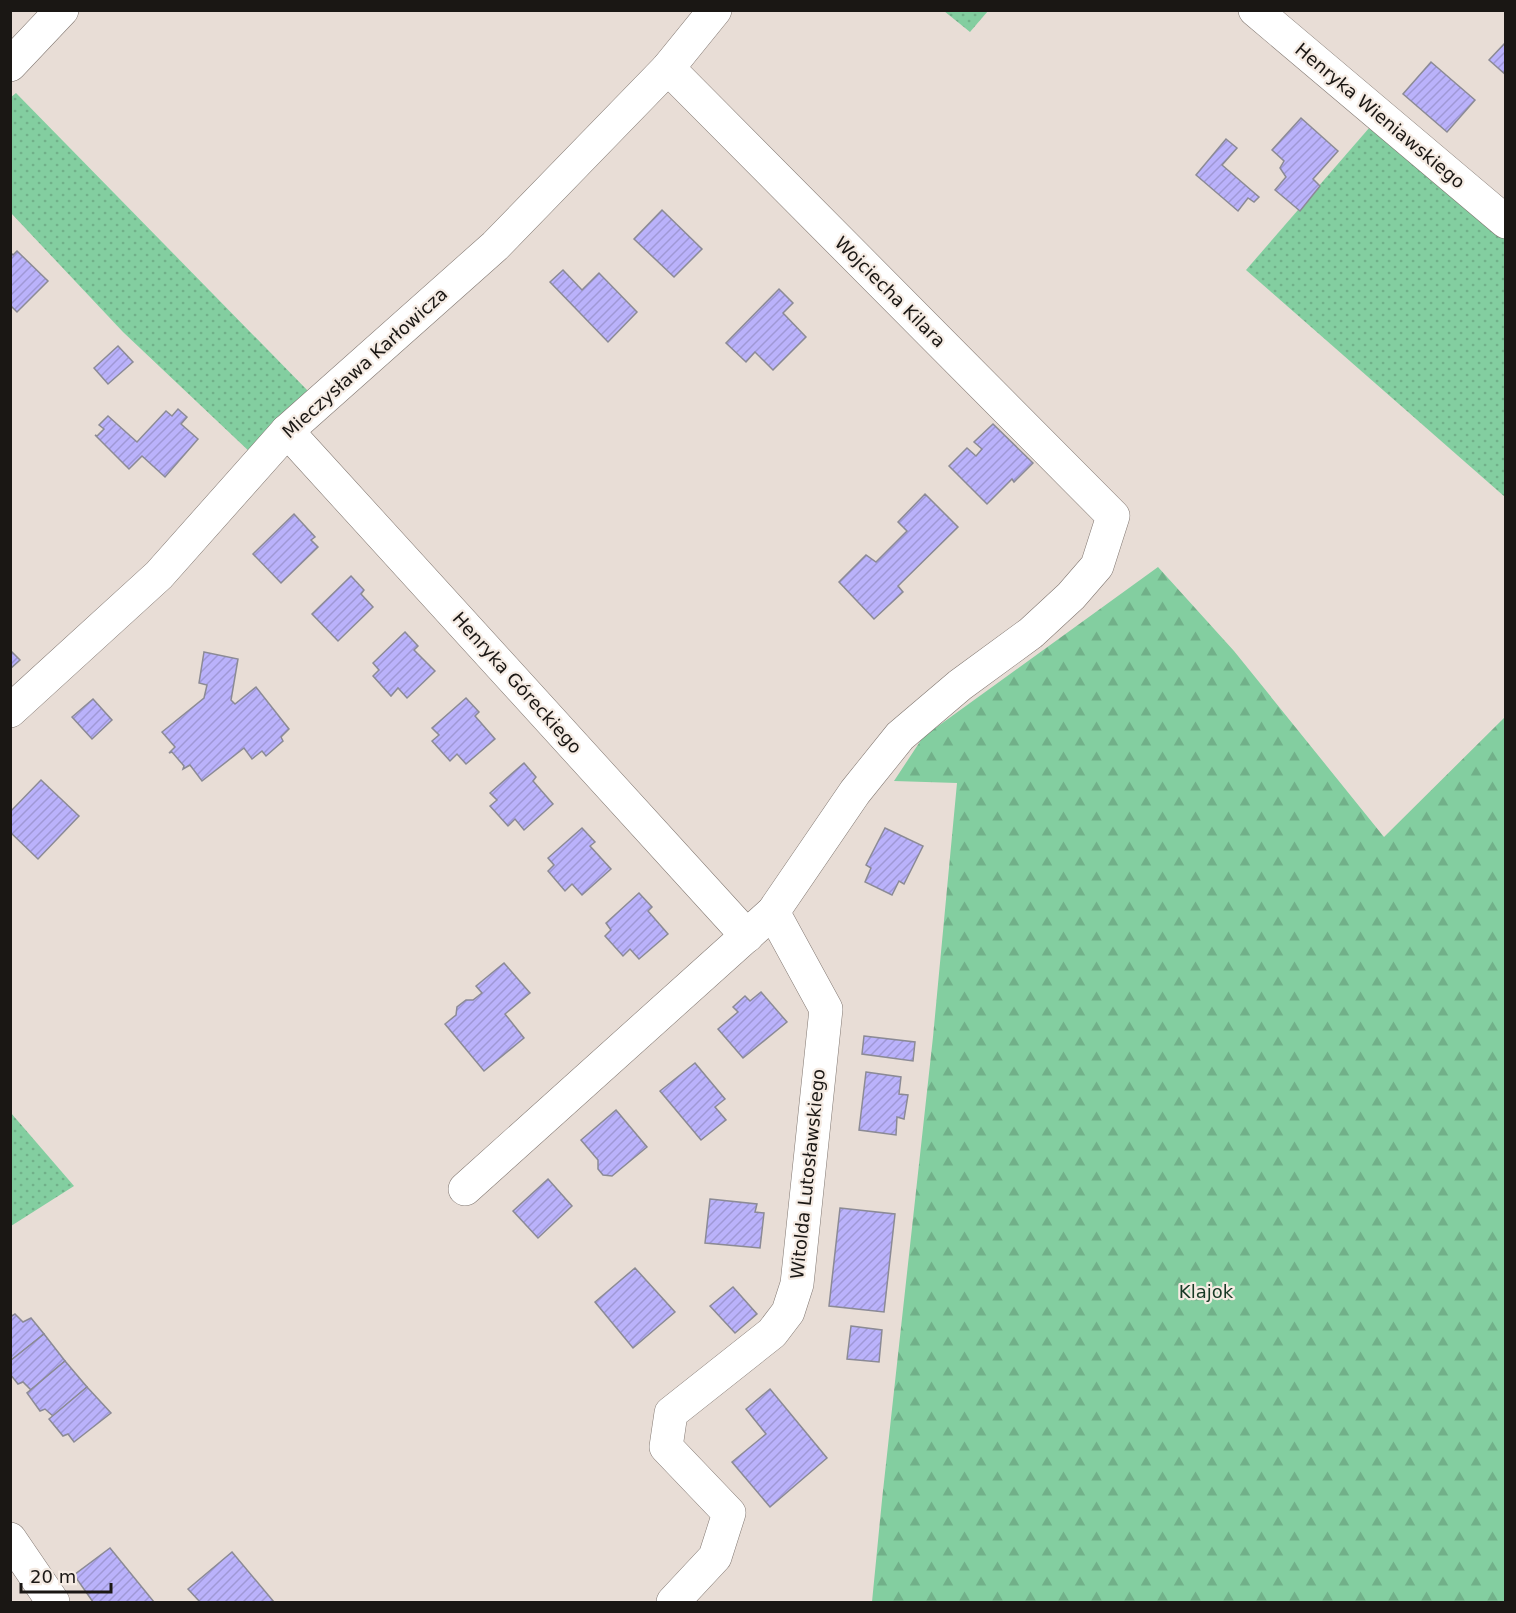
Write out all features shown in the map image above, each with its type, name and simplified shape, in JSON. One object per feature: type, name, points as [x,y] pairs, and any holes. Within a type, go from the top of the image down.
[{"type":"street","points":[[10,65],[62,10]]},
{"type":"street","name":"Mieczysława Karłowicza","points":[[10,711],[159,575],[287,430],[495,246],[668,68],[715,10]]},
{"type":"street","name":"Henryka Wieniawskiego","points":[[1255,10],[1506,222]]},
{"type":"street","name":"Wojciecha Kilara","points":[[668,68],[1113,516],[1097,566],[1071,596],[1031,633],[960,685],[900,736],[855,792],[773,912]]},
{"type":"street","name":"Henryka Góreckiego","points":[[287,430],[747,936]]},
{"type":"street","points":[[465,1190],[773,912]]},
{"type":"street","name":"Witolda Lutosławskiego","points":[[673,1602],[715,1557],[729,1513],[666,1447],[671,1413],[772,1333],[788,1312],[797,1284],[826,1009],[773,912]]},
{"type":"street","points":[[10,1539],[53,1602]]},
{"type":"green space","points":[[944,11],[988,11],[970,32]]},
{"type":"green space","points":[[16,93],[310,393],[252,454],[123,332],[11,213],[10,98]]},
{"type":"green space","points":[[1376,120],[1505,237],[1505,497],[1246,270]]},
{"type":"green space","name":"Klajok","points":[[1158,567],[1234,651],[1384,837],[1505,717],[1505,1602],[872,1602],[933,1037],[957,783],[894,781],[923,737]]},
{"type":"green space","points":[[11,1113],[74,1186],[10,1226]]},
{"type":"building","points":[[1506,42],[1506,75],[1489,60]]},
{"type":"building","points":[[1431,62],[1475,100],[1447,132],[1403,94]]},
{"type":"building","points":[[1301,118],[1338,151],[1313,179],[1320,186],[1300,211],[1275,190],[1286,177],[1280,168],[1284,161],[1272,150]]},
{"type":"building","points":[[1226,139],[1237,148],[1222,165],[1259,197],[1254,202],[1248,198],[1238,211],[1196,175]]},
{"type":"building","points":[[662,210],[702,249],[674,277],[634,239]]},
{"type":"building","points":[[17,251],[48,281],[17,312],[10,305],[10,252],[13,255]]},
{"type":"building","points":[[563,270],[582,290],[599,273],[637,312],[608,342],[550,282]]},
{"type":"building","points":[[779,289],[793,303],[783,313],[806,337],[773,370],[755,352],[746,362],[726,343]]},
{"type":"building","points":[[118,346],[133,362],[108,384],[94,368]]},
{"type":"building","points":[[178,409],[187,417],[181,424],[198,439],[165,477],[142,456],[129,469],[95,435],[97,436],[104,429],[99,425],[108,416],[137,442],[166,411],[172,416]]},
{"type":"building","points":[[993,424],[1033,463],[1014,482],[1012,479],[987,504],[949,466],[967,448],[976,456],[982,449],[974,442]]},
{"type":"building","points":[[925,494],[958,527],[898,586],[903,592],[874,619],[839,582],[866,555],[876,562],[907,531],[898,522]]},
{"type":"building","points":[[294,514],[315,537],[311,540],[318,547],[281,583],[253,554]]},
{"type":"building","points":[[351,576],[364,590],[361,594],[373,607],[338,641],[312,614]]},
{"type":"building","points":[[405,632],[418,646],[414,650],[435,671],[407,698],[398,688],[391,696],[373,676],[379,670],[373,663]]},
{"type":"building","points":[[10,650],[20,660],[10,669]]},
{"type":"building","points":[[204,652],[238,659],[231,700],[235,704],[256,687],[289,729],[281,737],[283,741],[266,756],[262,751],[252,759],[244,748],[202,781],[190,765],[183,769],[184,766],[172,752],[169,753],[175,747],[162,732],[204,698],[207,685],[199,683]]},
{"type":"building","points":[[466,698],[479,712],[475,716],[495,739],[466,764],[457,754],[450,761],[432,741],[439,735],[432,728]]},
{"type":"building","points":[[93,699],[112,720],[92,739],[72,717]]},
{"type":"building","points":[[524,763],[536,777],[533,781],[553,804],[524,830],[515,819],[508,826],[490,806],[497,800],[490,793]]},
{"type":"building","points":[[41,780],[79,816],[38,859],[10,832],[10,812]]},
{"type":"building","points":[[582,828],[595,842],[590,846],[611,869],[582,895],[572,884],[565,891],[548,871],[554,865],[548,858]]},
{"type":"building","points":[[885,828],[923,846],[904,884],[899,881],[892,895],[865,882],[871,868],[866,865]]},
{"type":"building","points":[[639,893],[652,907],[648,911],[668,934],[639,959],[630,949],[623,956],[605,936],[611,930],[606,923]]},
{"type":"building","points":[[504,963],[530,993],[505,1014],[524,1038],[484,1071],[445,1024],[456,1015],[457,1007],[482,993],[476,986]]},
{"type":"building","points":[[761,992],[787,1022],[743,1058],[718,1029],[738,1012],[733,1007],[745,996],[750,1001]]},
{"type":"building","points":[[864,1036],[915,1042],[913,1061],[862,1054]]},
{"type":"building","points":[[695,1063],[725,1099],[715,1107],[726,1120],[701,1140],[660,1091]]},
{"type":"building","points":[[866,1072],[901,1077],[899,1094],[908,1095],[904,1119],[897,1117],[896,1135],[859,1130]]},
{"type":"building","points":[[616,1110],[647,1147],[612,1176],[603,1175],[598,1169],[598,1160],[581,1140]]},
{"type":"building","points":[[548,1179],[572,1206],[538,1238],[513,1211]]},
{"type":"building","points":[[710,1199],[757,1204],[755,1212],[764,1213],[760,1248],[705,1243]]},
{"type":"building","points":[[840,1208],[895,1214],[884,1312],[829,1306]]},
{"type":"building","points":[[635,1268],[675,1312],[633,1348],[595,1302]]},
{"type":"building","points":[[733,1287],[757,1314],[735,1333],[710,1306]]},
{"type":"building","points":[[15,1314],[23,1322],[31,1318],[44,1334],[10,1361],[10,1317]]},
{"type":"building","points":[[851,1326],[882,1330],[879,1362],[847,1359]]},
{"type":"building","points":[[44,1334],[65,1361],[31,1390],[23,1382],[18,1384],[10,1374],[10,1361]]},
{"type":"building","points":[[65,1361],[87,1387],[53,1416],[45,1409],[40,1411],[27,1393]]},
{"type":"building","points":[[87,1387],[111,1413],[74,1442],[68,1434],[63,1436],[49,1419]]},
{"type":"building","points":[[770,1389],[827,1458],[770,1507],[732,1462],[766,1434],[746,1409]]},
{"type":"building","points":[[110,1548],[154,1602],[93,1602],[74,1575]]},
{"type":"building","points":[[232,1552],[274,1602],[200,1602],[188,1589]]}]
